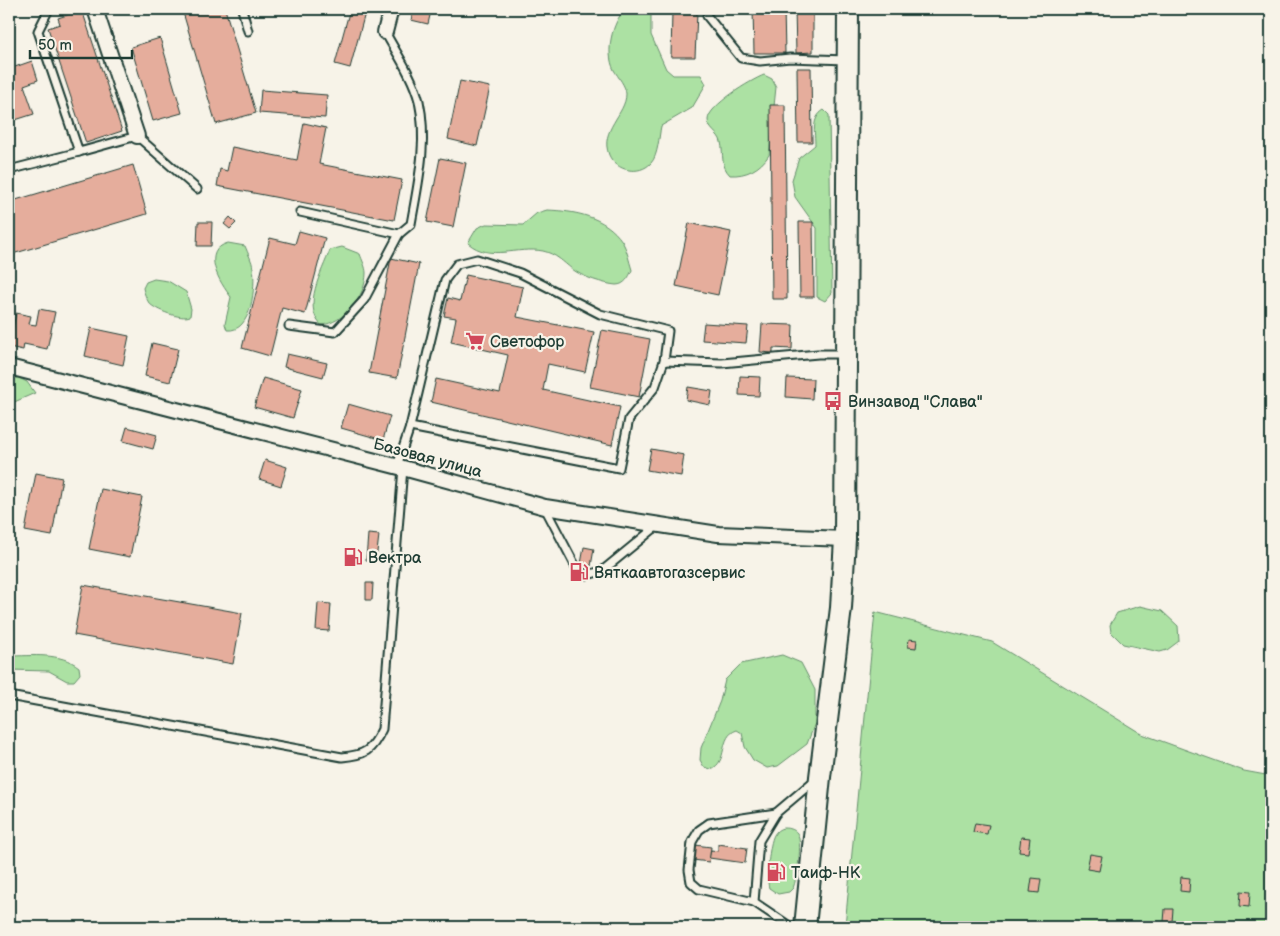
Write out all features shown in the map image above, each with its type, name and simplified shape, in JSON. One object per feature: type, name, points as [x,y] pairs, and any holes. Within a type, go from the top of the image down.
[{"type":"main road","points":[[805,927],[820,777],[841,608],[845,540],[848,9]]},
{"type":"street","points":[[95,9],[137,136]]},
{"type":"street","points":[[385,32],[391,9]]},
{"type":"street","name":"Базовая улица","points":[[9,368],[400,467],[545,508],[718,534],[845,540]]},
{"type":"lane","points":[[49,9],[38,30],[78,152]]},
{"type":"lane","points":[[242,9],[248,31]]},
{"type":"lane","points":[[707,16],[740,58],[760,61],[790,58],[849,60]]},
{"type":"lane","points":[[289,326],[335,332],[364,300],[399,234],[411,224],[423,154],[419,102],[408,72],[385,32]]},
{"type":"lane","points":[[9,170],[137,136],[197,189]]},
{"type":"lane","points":[[300,212],[399,234]]},
{"type":"lane","points":[[9,696],[342,757],[361,756],[376,743],[382,730],[400,467],[445,280],[457,264],[477,260],[511,270],[600,314],[668,331],[664,361],[655,387],[630,419],[619,468],[410,427]]},
{"type":"lane","points":[[664,361],[722,363],[818,354],[846,354]]},
{"type":"lane","points":[[545,508],[576,567],[587,575],[602,571],[658,526]]},
{"type":"lane","points":[[754,902],[759,842],[776,813],[820,777]]},
{"type":"lane","points":[[776,813],[709,824],[699,830],[692,842],[689,870],[691,882],[700,889],[754,902],[791,927]]},
{"type":"green space","points":[[625,9],[651,9],[651,35],[666,69],[673,75],[701,75],[706,84],[692,108],[661,126],[657,151],[651,163],[646,167],[634,170],[628,170],[617,165],[609,155],[607,146],[607,138],[622,108],[626,94],[611,63],[610,55],[613,30]]},
{"type":"green space","points":[[764,75],[772,79],[776,87],[769,155],[752,171],[730,175],[724,164],[720,139],[708,123],[710,114],[731,94]]},
{"type":"green space","points":[[824,110],[829,115],[832,293],[825,301],[817,297],[817,228],[795,197],[792,180],[799,158],[815,145],[815,121]]},
{"type":"green space","points":[[547,210],[568,212],[598,220],[615,233],[624,244],[632,270],[626,280],[622,284],[616,285],[593,280],[576,272],[548,252],[523,250],[495,253],[485,252],[476,249],[468,243],[477,228],[486,224],[523,225],[537,213]]},
{"type":"green space","points":[[228,243],[245,246],[251,260],[254,285],[247,316],[242,324],[235,329],[227,330],[225,324],[231,297],[218,276],[214,260],[215,253],[220,247]]},
{"type":"green space","points":[[342,247],[360,254],[366,271],[365,282],[358,299],[345,314],[330,323],[321,325],[313,308],[315,288],[330,250]]},
{"type":"green space","points":[[154,279],[168,281],[186,292],[191,309],[190,316],[181,317],[168,314],[149,303],[143,288],[146,282]]},
{"type":"green space","points":[[9,373],[27,382],[35,393],[12,403],[9,408]]},
{"type":"green space","points":[[1140,606],[1162,611],[1178,626],[1179,641],[1167,650],[1160,652],[1123,644],[1111,632],[1110,625],[1117,613]]},
{"type":"green space","points":[[875,612],[992,642],[1142,734],[1244,771],[1271,776],[1271,927],[845,926]]},
{"type":"green space","points":[[782,655],[801,663],[815,690],[815,723],[807,744],[778,766],[767,768],[753,760],[745,747],[742,733],[737,730],[727,738],[717,766],[711,769],[704,767],[700,760],[701,748],[720,701],[725,680],[741,664]]},
{"type":"green space","points":[[9,656],[46,656],[63,659],[79,667],[80,674],[74,681],[67,681],[49,671],[9,670]]},
{"type":"green space","points":[[783,828],[791,829],[799,837],[798,869],[793,888],[789,892],[778,894],[769,888],[768,862],[772,839],[778,830]]},
{"type":"building","points":[[182,9],[225,9],[256,113],[216,124]]},
{"type":"building","points":[[350,9],[365,13],[350,68],[335,64]]},
{"type":"building","points":[[414,9],[438,9],[437,13],[431,11],[428,24],[411,20]]},
{"type":"building","points":[[753,9],[784,9],[785,53],[754,53]]},
{"type":"building","points":[[795,9],[813,9],[813,52],[796,53]]},
{"type":"building","points":[[82,10],[122,131],[86,143],[48,28],[60,24],[58,18]]},
{"type":"building","points":[[672,12],[697,13],[695,57],[671,57]]},
{"type":"building","points":[[160,38],[182,113],[153,121],[131,47]]},
{"type":"building","points":[[32,61],[38,80],[24,85],[34,114],[9,122],[9,69]]},
{"type":"building","points":[[797,68],[811,68],[812,142],[798,142]]},
{"type":"building","points":[[460,81],[490,87],[477,146],[448,139]]},
{"type":"building","points":[[261,90],[327,95],[325,118],[259,113]]},
{"type":"building","points":[[770,105],[785,105],[787,299],[772,299]]},
{"type":"building","points":[[304,123],[326,128],[319,164],[402,180],[394,220],[217,186],[220,169],[227,171],[232,147],[297,160]]},
{"type":"building","points":[[440,158],[466,163],[453,227],[427,222]]},
{"type":"building","points":[[133,165],[147,214],[9,255],[9,202]]},
{"type":"building","points":[[230,217],[236,223],[230,229],[224,224]]},
{"type":"building","points":[[198,222],[212,222],[211,246],[197,246]]},
{"type":"building","points":[[799,222],[813,222],[814,297],[800,297]]},
{"type":"building","points":[[689,223],[731,232],[718,295],[676,286]]},
{"type":"building","points":[[299,231],[325,238],[305,314],[282,308],[270,356],[242,348],[270,238],[295,244]]},
{"type":"building","points":[[391,258],[419,264],[397,378],[369,373]]},
{"type":"building","points":[[466,275],[523,287],[517,317],[594,332],[585,372],[548,364],[543,390],[620,407],[612,445],[431,402],[436,379],[500,393],[508,355],[451,342],[456,318],[444,316],[448,298],[460,301]]},
{"type":"building","points":[[39,309],[55,312],[47,349],[24,344],[23,350],[9,347],[16,313],[31,316],[29,324],[36,325]]},
{"type":"building","points":[[704,323],[748,326],[746,343],[702,340]]},
{"type":"building","points":[[762,324],[793,325],[792,349],[773,348],[773,353],[760,352]]},
{"type":"building","points":[[91,328],[129,336],[123,365],[85,356]]},
{"type":"building","points":[[602,330],[650,339],[639,397],[590,387]]},
{"type":"building","points":[[152,343],[178,349],[170,382],[145,376]]},
{"type":"building","points":[[287,354],[327,363],[323,377],[284,367]]},
{"type":"building","points":[[740,376],[760,377],[759,396],[739,395]]},
{"type":"building","points":[[263,378],[302,389],[293,418],[254,407]]},
{"type":"building","points":[[787,378],[813,379],[812,399],[786,397]]},
{"type":"building","points":[[688,387],[712,391],[710,405],[686,400]]},
{"type":"building","points":[[348,404],[390,416],[383,440],[341,428]]},
{"type":"building","points":[[127,427],[157,435],[153,449],[123,441]]},
{"type":"building","points":[[651,449],[684,455],[681,476],[647,470]]},
{"type":"building","points":[[265,460],[287,467],[281,486],[259,479]]},
{"type":"building","points":[[36,473],[62,478],[52,536],[25,531]]},
{"type":"building","points":[[101,489],[142,497],[130,557],[89,549]]},
{"type":"building","points":[[368,534],[379,535],[376,561],[366,560]]},
{"type":"building","points":[[584,547],[594,549],[591,566],[581,564]]},
{"type":"building","points":[[366,583],[373,583],[372,600],[366,600]]},
{"type":"building","points":[[83,585],[242,613],[233,664],[74,635]]},
{"type":"building","points":[[318,603],[331,604],[329,631],[316,630]]},
{"type":"building","points":[[909,639],[917,640],[916,648],[908,647]]},
{"type":"building","points":[[975,823],[989,825],[987,834],[973,832]]},
{"type":"building","points":[[1021,837],[1030,838],[1028,853],[1019,852]]},
{"type":"building","points":[[718,844],[747,848],[745,863],[709,858],[711,850],[718,851]]},
{"type":"building","points":[[695,845],[711,847],[709,862],[693,860]]},
{"type":"building","points":[[1090,854],[1102,856],[1099,871],[1087,869]]},
{"type":"building","points":[[1181,877],[1190,878],[1189,892],[1180,891]]},
{"type":"building","points":[[1032,878],[1041,879],[1039,893],[1030,892]]},
{"type":"building","points":[[1241,891],[1250,892],[1249,907],[1240,906]]},
{"type":"building","points":[[1268,899],[1271,900],[1271,914],[1267,914]]},
{"type":"building","points":[[1165,909],[1173,909],[1172,922],[1164,922]]},
{"type":"place","name":"Светофор","points":[[475,341]]},
{"type":"place","name":"Винзавод \"Слава\"","points":[[833,401]]},
{"type":"place","name":"Вектра","points":[[353,557]]},
{"type":"place","name":"Вяткаавтогазсервис","points":[[579,572]]},
{"type":"place","name":"Таиф-НК","points":[[776,872]]}]
